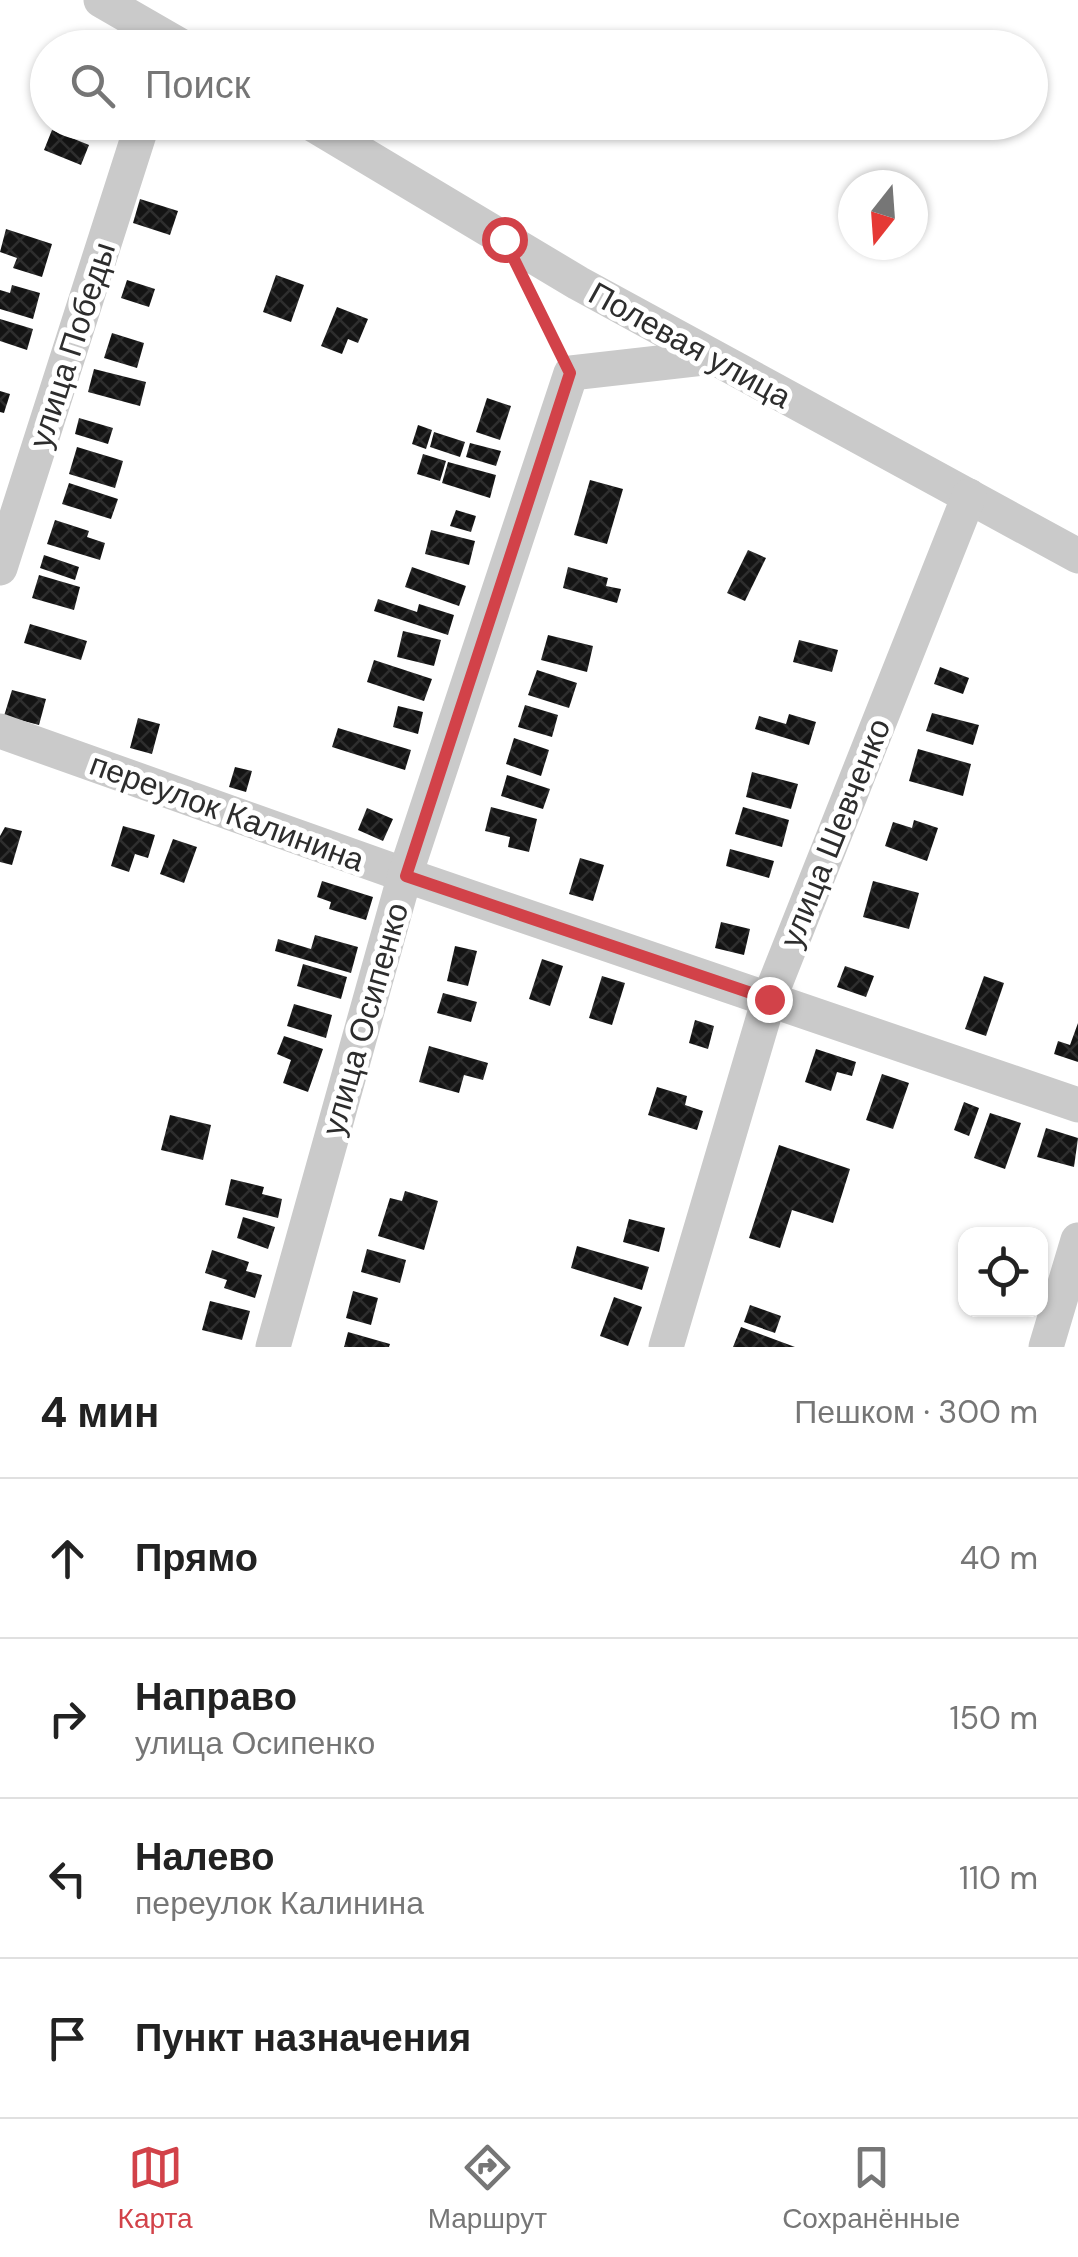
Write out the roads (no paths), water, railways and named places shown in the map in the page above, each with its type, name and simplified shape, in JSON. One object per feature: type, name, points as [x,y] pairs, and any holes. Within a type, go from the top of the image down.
[{"type":"street","points":[[102,0],[153,30]]},
{"type":"street","name":"улица Победы","points":[[0,568],[137,140]]},
{"type":"street","name":"Полевая улица","points":[[339,140],[712,357],[1078,556]]},
{"type":"street","name":"улица Осипенко","points":[[273,1347],[406,876],[570,373],[712,357]]},
{"type":"street","name":"улица Шевченко","points":[[666,1347],[769,999],[968,496]]},
{"type":"street","name":"переулок Калинина","points":[[0,731],[406,876],[1078,1105]]},
{"type":"street","points":[[1046,1347],[1078,1240]]}]
